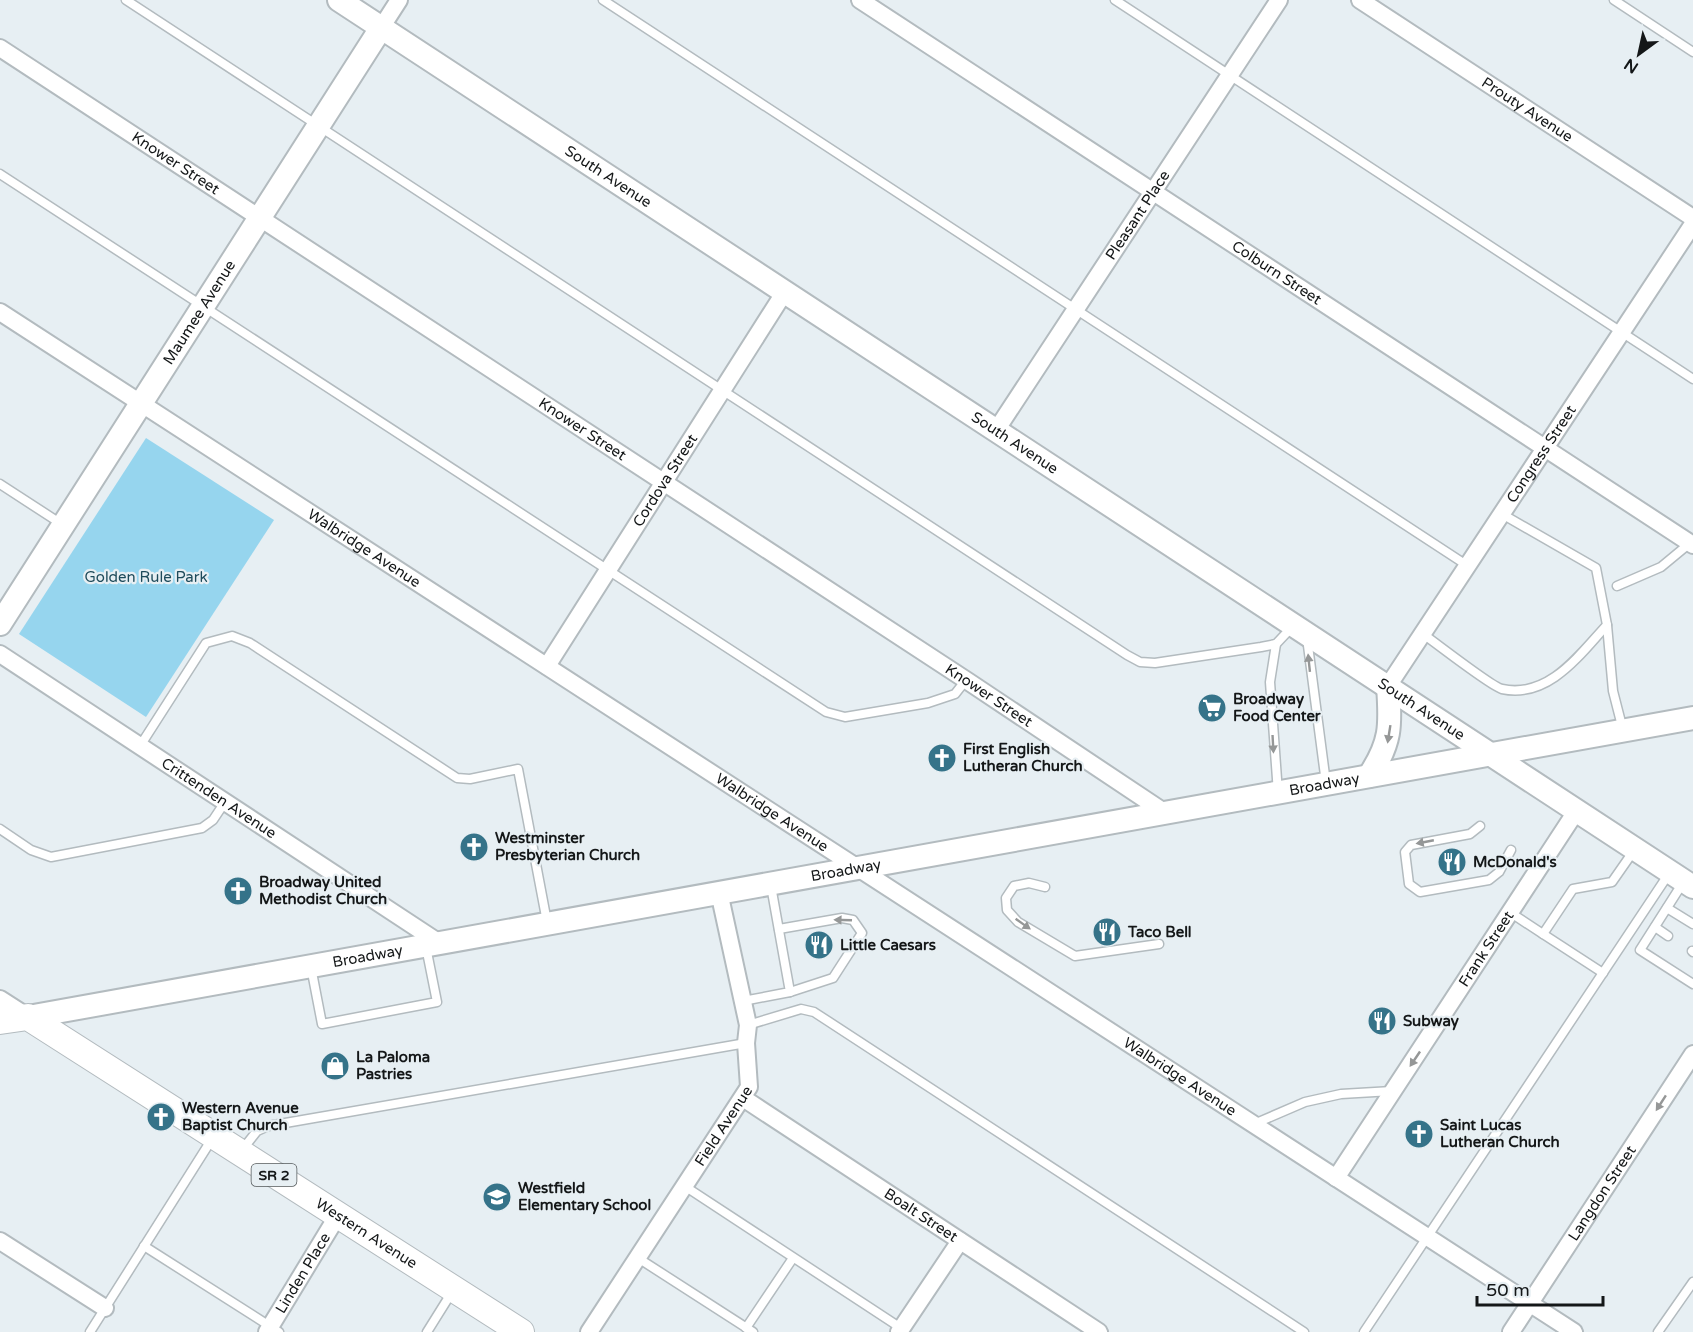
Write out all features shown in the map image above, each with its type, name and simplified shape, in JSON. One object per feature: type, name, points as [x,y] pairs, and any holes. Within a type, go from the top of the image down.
[{"type":"main road","name":"Broadway","points":[[0,1021],[28,1017]]},
{"type":"main road","name":"Western Avenue","points":[[28,1017],[521,1332]]},
{"type":"street","name":"South Avenue","points":[[339,0],[1683,880]]},
{"type":"street","name":"Maumee Avenue","points":[[0,624],[399,0]]},
{"type":"street","name":"Colburn Street","points":[[860,0],[1691,544]]},
{"type":"street","name":"Pleasant Place","points":[[997,429],[1279,0]]},
{"type":"street","name":"Prouty Avenue","points":[[1360,0],[1693,218]]},
{"type":"street","name":"Knower Street","points":[[0,48],[1164,812]]},
{"type":"street","name":"Congress Street","points":[[1388,686],[1693,224]]},
{"type":"street","name":"Cordova Street","points":[[547,666],[784,293]]},
{"type":"street","name":"Walbridge Avenue","points":[[0,312],[1574,1332]]},
{"type":"street","name":"Crittenden Avenue","points":[[0,654],[225,802],[432,943]]},
{"type":"street","points":[[1369,776],[1389,740],[1391,718],[1388,686]]},
{"type":"street","name":"Broadway","points":[[28,1017],[1693,718]]},
{"type":"street","name":"Frank Street","points":[[1336,1178],[1577,810]]},
{"type":"street","name":"Field Avenue","points":[[589,1332],[749,1088],[746,1043],[748,1025],[719,892]]},
{"type":"street","name":"Western Avenue","points":[[0,999],[28,1017]]},
{"type":"street","name":"Langdon Street","points":[[1510,1332],[1693,1054]]},
{"type":"street","name":"Boalt Street","points":[[743,1098],[1099,1332]]},
{"type":"street","name":"Linden Place","points":[[272,1330],[338,1215]]},
{"type":"street","points":[[0,1241],[105,1308]]},
{"type":"street","points":[[902,1331],[960,1241]]},
{"type":"lane","points":[[126,0],[1140,662],[1155,663],[1276,644],[1300,629],[1326,784]]},
{"type":"lane","points":[[603,0],[1468,566]]},
{"type":"lane","points":[[1115,0],[1693,379]]},
{"type":"lane","points":[[1614,0],[1693,52]]},
{"type":"lane","points":[[0,174],[835,716],[945,699],[955,694],[966,680]]},
{"type":"lane","points":[[0,484],[63,525]]},
{"type":"lane","points":[[1502,514],[1596,568],[1607,625],[1612,691],[1623,731]]},
{"type":"lane","points":[[1617,586],[1660,567],[1691,544]]},
{"type":"lane","points":[[1423,634],[1501,689],[1529,689],[1560,675],[1607,625]]},
{"type":"lane","points":[[140,746],[206,643],[232,636],[250,643],[457,778],[470,779],[518,770],[547,922]]},
{"type":"lane","points":[[1276,644],[1270,682],[1278,793]]},
{"type":"lane","points":[[0,829],[31,850],[51,857],[201,828],[213,820],[225,802]]},
{"type":"lane","points":[[1480,826],[1470,834],[1411,845],[1404,852],[1409,884],[1420,892],[1489,880],[1499,872],[1511,850]]},
{"type":"lane","points":[[1543,933],[1573,889],[1612,882],[1635,849]]},
{"type":"lane","points":[[1683,880],[1640,950],[1693,984]]},
{"type":"lane","points":[[1364,1332],[1603,973],[1683,880]]},
{"type":"lane","points":[[771,883],[790,992]]},
{"type":"lane","points":[[1045,887],[1029,883],[1014,886],[1006,898],[1007,910],[1018,922],[1075,956],[1159,944]]},
{"type":"lane","points":[[1667,908],[1693,924]]},
{"type":"lane","points":[[1511,913],[1603,973]]},
{"type":"lane","points":[[743,1001],[790,992],[833,978],[862,933],[853,920],[842,918],[779,929]]},
{"type":"lane","points":[[1655,927],[1668,936]]},
{"type":"lane","points":[[311,965],[322,1024],[437,1002],[432,943]]},
{"type":"lane","points":[[748,1025],[801,1009],[814,1012],[1304,1332]]},
{"type":"lane","points":[[240,1153],[257,1131],[268,1126],[746,1043]]},
{"type":"lane","points":[[1254,1125],[1305,1102],[1341,1094],[1394,1091]]},
{"type":"lane","points":[[90,1332],[214,1136]]},
{"type":"lane","points":[[686,1187],[902,1331]]},
{"type":"lane","points":[[144,1246],[272,1330]]},
{"type":"lane","points":[[638,1258],[749,1330],[793,1258]]},
{"type":"lane","points":[[1658,1332],[1693,1282]]},
{"type":"lane","points":[[427,1332],[454,1289]]},
{"type":"green space","name":"Golden Rule Park","points":[[146,438],[274,520],[146,717],[19,634]]},
{"type":"place","name":"Broadway Food Center","points":[[1212,708]]},
{"type":"place","name":"First English Lutheran Church","points":[[942,758]]},
{"type":"place","name":"Westminster Presbyterian Church","points":[[474,847]]},
{"type":"place","name":"McDonald's","points":[[1452,862]]},
{"type":"place","name":"Broadway United Methodist Church","points":[[238,891]]},
{"type":"place","name":"Taco Bell","points":[[1107,932]]},
{"type":"place","name":"Little Caesars","points":[[819,945]]},
{"type":"place","name":"Subway","points":[[1382,1021]]},
{"type":"place","name":"La Paloma Pastries","points":[[335,1066]]},
{"type":"place","name":"Western Avenue Baptist Church","points":[[161,1117]]},
{"type":"place","name":"Saint Lucas Lutheran Church","points":[[1419,1134]]},
{"type":"place","name":"Westfield Elementary School","points":[[497,1197]]}]
